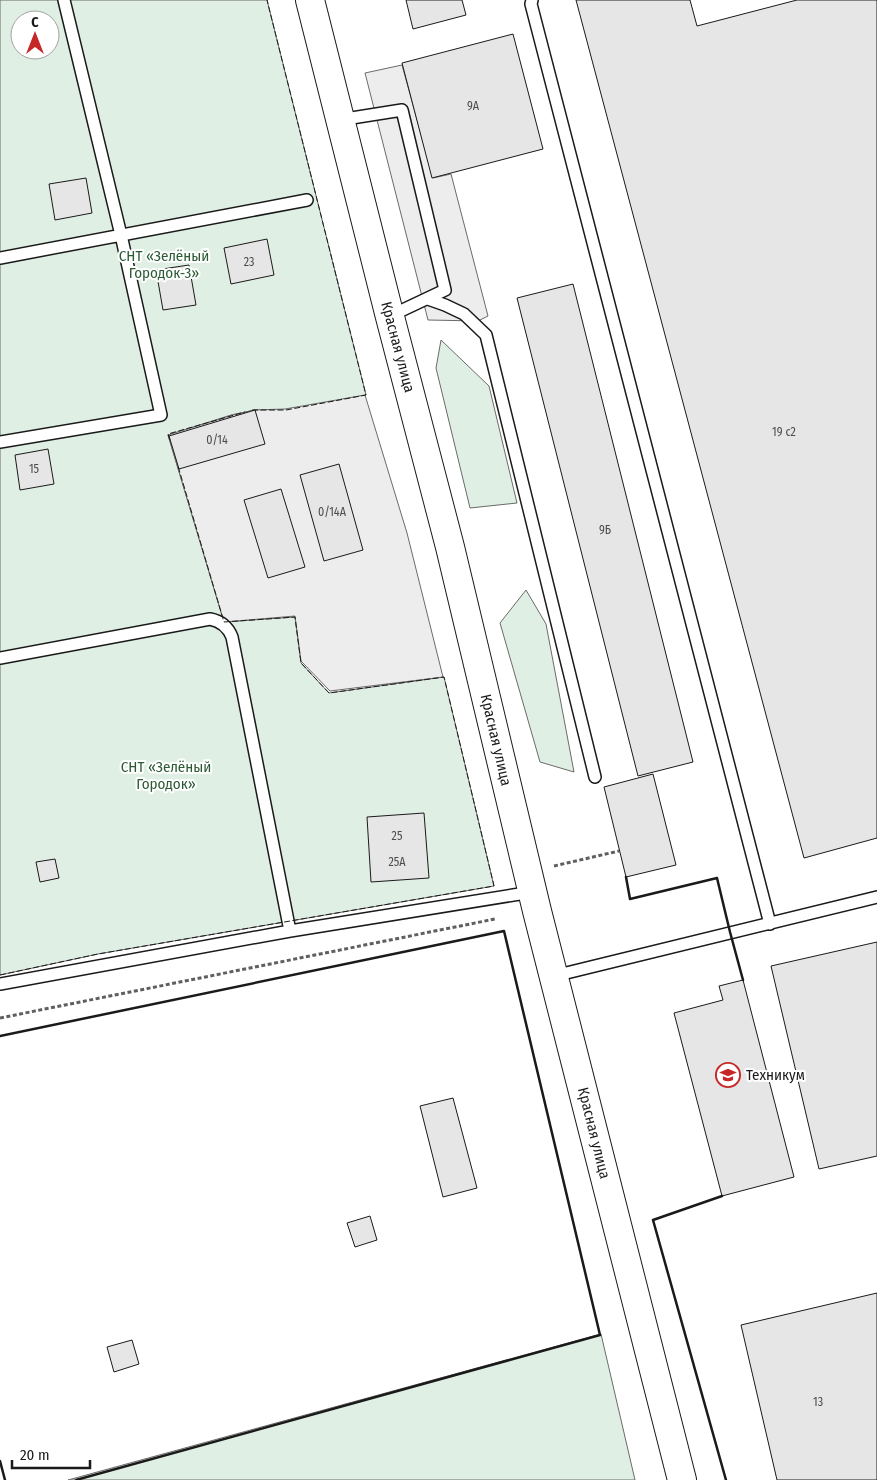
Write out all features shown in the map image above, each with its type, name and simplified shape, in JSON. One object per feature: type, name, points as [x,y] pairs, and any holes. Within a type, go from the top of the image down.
[{"type":"main road","name":"Красная улица","points":[[310,0],[339,120],[450,547],[532,892],[682,1480]]},
{"type":"lane","points":[[0,442],[161,415],[121,235],[64,0]]},
{"type":"lane","points":[[532,0],[531,4],[538,33],[770,924]]},
{"type":"lane","points":[[339,120],[402,110],[445,290],[390,316]]},
{"type":"lane","points":[[0,258],[307,200]]},
{"type":"lane","points":[[428,299],[464,314],[486,335],[595,777]]},
{"type":"lane","points":[[0,658],[210,619],[216,620],[227,627],[232,637],[290,931]]},
{"type":"lane","points":[[0,984],[290,931],[532,892]]},
{"type":"lane","points":[[554,976],[877,897]]},
{"type":"path","points":[[550,867],[619,851]]},
{"type":"path","points":[[0,1018],[498,919]]},
{"type":"green space","points":[[0,0],[267,0],[366,395],[286,410],[255,410],[231,415],[168,435],[224,622],[295,617],[301,663],[329,693],[444,677],[494,886],[98,954],[0,975]]},
{"type":"green space","points":[[441,340],[489,386],[517,503],[470,508],[436,368]]},
{"type":"green space","points":[[526,590],[546,624],[574,772],[540,762],[500,623]]},
{"type":"green space","points":[[601,1334],[635,1480],[68,1480]]},
{"type":"shaded area","points":[[402,65],[433,178],[451,174],[488,316],[478,321],[428,320],[365,73]]},
{"type":"shaded area","points":[[365,395],[407,533],[443,677],[330,691],[301,661],[295,616],[224,622],[168,435],[255,410],[285,409]]},
{"type":"building","points":[[406,0],[462,0],[466,15],[413,29]]},
{"type":"building","points":[[576,0],[690,0],[697,26],[797,0],[877,0],[877,838],[804,858]]},
{"type":"building","points":[[513,34],[543,149],[432,178],[402,63]]},
{"type":"building","points":[[86,178],[92,213],[55,220],[49,184]]},
{"type":"building","points":[[267,239],[274,275],[231,284],[224,248]]},
{"type":"building","points":[[189,265],[196,305],[163,310],[156,270]]},
{"type":"building","points":[[573,284],[693,762],[638,776],[517,298]]},
{"type":"building","points":[[255,410],[265,444],[179,469],[169,436]]},
{"type":"building","points":[[48,449],[54,484],[20,490],[15,455]]},
{"type":"building","points":[[339,464],[363,550],[324,561],[300,475]]},
{"type":"building","points":[[281,489],[305,567],[268,578],[244,500]]},
{"type":"building","points":[[653,774],[676,865],[626,877],[604,787]]},
{"type":"building","points":[[424,813],[429,878],[371,882],[367,817]]},
{"type":"building","points":[[55,859],[59,878],[40,882],[36,862]]},
{"type":"building","points":[[877,942],[877,1156],[819,1169],[771,966]]},
{"type":"building","points":[[743,980],[794,1177],[722,1196],[674,1013],[723,1000],[719,986]]},
{"type":"building","points":[[453,1098],[477,1188],[443,1197],[420,1106]]},
{"type":"building","points":[[370,1216],[377,1240],[355,1247],[347,1223]]},
{"type":"building","points":[[877,1293],[877,1480],[777,1480],[741,1325]]},
{"type":"building","points":[[132,1340],[139,1364],[114,1372],[107,1347]]},
{"type":"fence","points":[[252,410],[286,410],[366,395],[267,0]]},
{"type":"fence","points":[[170,440],[168,434],[245,412]]},
{"type":"fence","points":[[0,975],[98,954],[494,886],[444,677],[329,693],[301,663],[295,617],[224,622],[178,466]]},
{"type":"wall","points":[[626,877],[630,899],[717,878],[743,980]]},
{"type":"wall","points":[[0,1036],[504,931],[600,1335],[76,1480]]},
{"type":"wall","points":[[722,1196],[653,1220],[726,1480]]},
{"type":"wall","points":[[0,1461],[5,1480]]},
{"type":"place","name":"Техникум","points":[[728,1075]]},
{"type":"park label","name":"СНТ «Зелёный Городок-3»","points":[[164,264]]},
{"type":"park label","name":"СНТ «Зелёный Городок»","points":[[166,776]]}]
